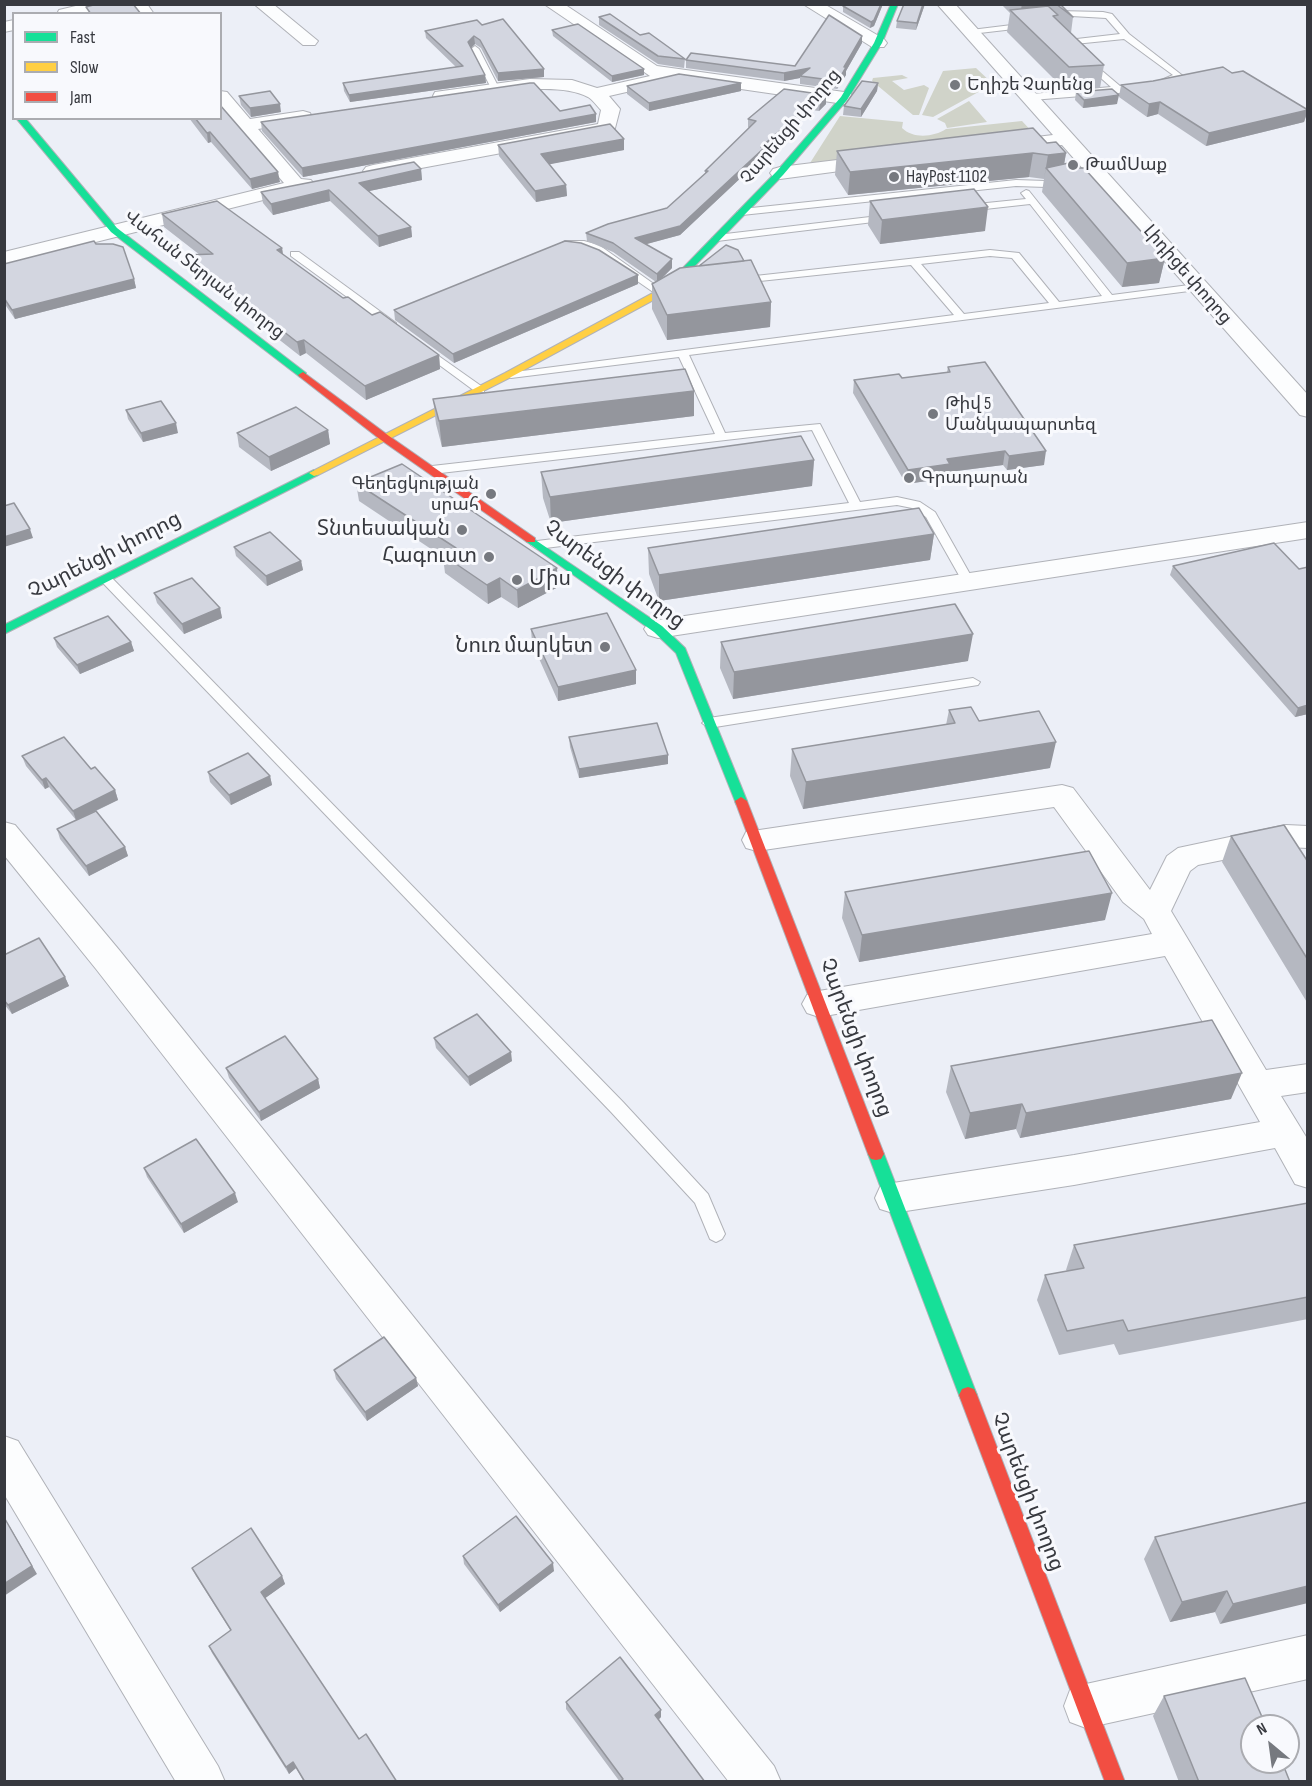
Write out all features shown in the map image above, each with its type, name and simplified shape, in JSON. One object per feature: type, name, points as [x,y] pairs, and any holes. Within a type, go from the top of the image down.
[{"type":"street","points":[[74,12],[107,4]]},
{"type":"street","points":[[262,4],[309,41]]},
{"type":"street","points":[[552,4],[652,70],[844,98]]},
{"type":"street","points":[[811,4],[878,43]]},
{"type":"street","name":"Չարենցի փողոց","points":[[4,630],[480,390],[664,290],[780,173],[844,98],[878,43],[895,4]]},
{"type":"street","name":"Լիդիցե փողոց","points":[[945,4],[1032,97],[1096,178],[1308,410]]},
{"type":"street","points":[[596,94],[682,74]]},
{"type":"street","points":[[354,175],[607,128],[610,109],[596,94],[572,85],[530,84],[428,98]]},
{"type":"street","points":[[222,98],[297,186]]},
{"type":"street","points":[[247,125],[326,113]]},
{"type":"street","name":"Վահան Տերյան փողոց","points":[[22,120],[114,230],[385,438]]},
{"type":"street","points":[[987,148],[1067,139]]},
{"type":"street","points":[[780,173],[895,159]]},
{"type":"street","points":[[4,259],[320,181]]},
{"type":"street","name":"Չարենցի փողոց","points":[[385,438],[658,629],[681,651],[757,840],[1115,1782]]},
{"type":"street","points":[[658,629],[1308,530]]},
{"type":"street","points":[[757,840],[1062,795],[1134,894],[1155,910],[1308,1173]]},
{"type":"street","points":[[4,833],[108,960],[759,1782]]},
{"type":"street","points":[[1155,910],[1178,864],[1189,856],[1286,836],[1308,837]]},
{"type":"street","points":[[819,1004],[1174,942]]},
{"type":"street","points":[[1257,1085],[1308,1078]]},
{"type":"street","points":[[893,1198],[1074,1170],[1284,1132]]},
{"type":"street","points":[[4,1455],[202,1782]]},
{"type":"street","points":[[1086,1706],[1308,1657]]},
{"type":"lane","points":[[1032,97],[1119,90],[1168,82],[1179,76],[1126,36],[1109,16],[1057,9],[1049,19]]},
{"type":"lane","points":[[971,32],[1036,24]]},
{"type":"lane","points":[[1076,51],[1064,40],[1126,36]]},
{"type":"lane","points":[[475,50],[495,88]]},
{"type":"lane","points":[[1085,59],[1119,90]]},
{"type":"lane","points":[[742,212],[1016,183],[1057,183]]},
{"type":"lane","points":[[1046,184],[1027,190],[1026,193],[1110,299]]},
{"type":"lane","points":[[962,209],[1032,201]]},
{"type":"lane","points":[[717,238],[903,216]]},
{"type":"lane","points":[[558,245],[570,243],[595,248],[664,290],[691,286]]},
{"type":"lane","points":[[726,282],[990,253],[1015,255],[1057,306]]},
{"type":"lane","points":[[295,254],[397,329]]},
{"type":"lane","points":[[913,261],[962,318]]},
{"type":"lane","points":[[508,375],[1197,287]]},
{"type":"lane","points":[[416,342],[480,390]]},
{"type":"lane","points":[[683,353],[722,438]]},
{"type":"lane","points":[[432,470],[816,426],[856,505]]},
{"type":"lane","points":[[537,545],[897,501],[916,505],[931,515],[969,582]]},
{"type":"lane","points":[[105,579],[617,1107],[702,1199],[716,1234]]},
{"type":"lane","points":[[709,723],[973,682]]},
{"type":"shaded area","points":[[976,68],[993,84],[933,117],[922,115],[943,71]]},
{"type":"shaded area","points":[[902,75],[908,78],[892,81],[904,90],[924,85],[929,88],[919,115],[913,115],[872,81],[873,78]]},
{"type":"shaded area","points":[[969,101],[987,122],[947,128],[945,123],[937,119]]},
{"type":"shaded area","points":[[840,116],[903,122],[902,128],[907,132],[924,136],[946,129],[1022,121],[1036,136],[810,163]]},
{"type":"building","points":[[97,4],[133,4],[139,12],[90,12],[86,7]]},
{"type":"building","points":[[881,4],[871,22],[843,6]]},
{"type":"building","points":[[904,4],[923,4],[917,23],[897,21]]},
{"type":"building","points":[[1056,4],[1060,4],[1073,17]]},
{"type":"building","points":[[1048,6],[1058,15],[1053,16],[1104,65],[1069,67],[1010,10]]},
{"type":"building","points":[[610,14],[640,35],[649,33],[685,59],[658,56],[599,17]]},
{"type":"building","points":[[829,15],[862,36],[838,81],[800,76],[810,68],[784,73],[686,60],[691,53],[795,66]]},
{"type":"building","points":[[503,19],[544,69],[498,73],[480,40],[474,36],[468,42],[485,75],[349,95],[343,83],[463,66],[425,31],[477,20],[482,25]]},
{"type":"building","points":[[578,24],[644,69],[612,76],[552,30]]},
{"type":"building","points":[[1223,67],[1232,73],[1243,71],[1308,110],[1209,133],[1160,102],[1149,104],[1121,85],[1153,81]]},
{"type":"building","points":[[679,74],[741,83],[649,103],[627,86]]},
{"type":"building","points":[[862,81],[878,83],[861,109],[844,106]]},
{"type":"building","points":[[534,83],[560,111],[590,105],[596,114],[302,168],[261,122]]},
{"type":"building","points":[[784,89],[826,95],[820,103],[813,102],[761,147],[764,148],[680,226],[635,238],[672,259],[657,274],[613,243],[586,233],[608,224],[667,208],[708,171],[705,171],[756,121],[748,119]]},
{"type":"building","points":[[1112,89],[1119,95],[1084,100],[1076,92]]},
{"type":"building","points":[[270,91],[280,104],[250,108],[239,96]]},
{"type":"building","points":[[222,107],[278,172],[250,179],[210,132],[207,133],[197,120],[222,120]]},
{"type":"building","points":[[610,124],[624,139],[541,154],[566,185],[535,191],[498,145]]},
{"type":"building","points":[[1033,128],[1047,143],[1056,142],[1066,153],[1048,155],[1033,153],[850,172],[837,151]]},
{"type":"building","points":[[414,162],[421,169],[359,183],[411,227],[378,236],[329,190],[271,204],[261,192]]},
{"type":"building","points":[[1073,162],[1079,168],[1084,168],[1165,258],[1127,263],[1046,168]]},
{"type":"building","points":[[974,189],[988,207],[882,220],[870,201]]},
{"type":"building","points":[[217,201],[282,248],[277,250],[343,298],[348,297],[372,315],[380,312],[439,355],[365,386],[304,340],[297,342],[186,255],[213,254],[162,214]]},
{"type":"building","points":[[94,241],[96,244],[113,244],[123,247],[134,279],[12,310],[4,298],[4,264]]},
{"type":"building","points":[[565,241],[581,243],[599,250],[638,275],[453,354],[394,310]]},
{"type":"building","points":[[726,245],[738,250],[744,261],[699,266]]},
{"type":"building","points":[[751,260],[771,302],[667,315],[652,284],[680,268]]},
{"type":"building","points":[[985,362],[1046,451],[1009,456],[1005,451],[947,459],[950,464],[908,470],[854,380],[899,374],[902,378],[950,372],[948,367]]},
{"type":"building","points":[[685,369],[694,391],[439,421],[433,399]]},
{"type":"building","points":[[161,401],[176,423],[141,433],[126,410]]},
{"type":"building","points":[[296,407],[328,430],[269,457],[237,433]]},
{"type":"building","points":[[801,436],[814,460],[550,497],[541,472]]},
{"type":"building","points":[[402,464],[557,568],[517,590],[500,578],[487,585],[443,555],[456,548],[356,483]]},
{"type":"building","points":[[14,503],[30,529],[4,537],[4,506]]},
{"type":"building","points":[[919,508],[934,534],[659,575],[648,548]]},
{"type":"building","points":[[270,532],[301,561],[266,576],[234,547]]},
{"type":"building","points":[[1274,543],[1299,569],[1308,567],[1308,705],[1298,708],[1173,566]]},
{"type":"building","points":[[192,578],[220,608],[182,624],[154,593]]},
{"type":"building","points":[[955,604],[973,634],[734,672],[721,642]]},
{"type":"building","points":[[607,613],[636,670],[558,687],[531,629]]},
{"type":"building","points":[[108,616],[131,642],[77,665],[54,638]]},
{"type":"building","points":[[971,707],[979,721],[1039,711],[1056,742],[806,782],[792,749],[955,723],[949,710]]},
{"type":"building","points":[[657,723],[668,755],[579,769],[569,737]]},
{"type":"building","points":[[64,737],[91,769],[95,767],[115,790],[73,811],[46,778],[42,780],[22,756]]},
{"type":"building","points":[[248,753],[270,776],[229,795],[208,772]]},
{"type":"building","points":[[96,811],[125,847],[86,866],[57,829]]},
{"type":"building","points":[[1284,825],[1308,862],[1308,960],[1231,836]]},
{"type":"building","points":[[1089,851],[1112,893],[862,935],[845,892]]},
{"type":"building","points":[[39,938],[65,977],[8,1005],[4,1000],[4,955]]},
{"type":"building","points":[[477,1014],[511,1052],[468,1077],[434,1038]]},
{"type":"building","points":[[1212,1020],[1242,1073],[1026,1113],[1022,1104],[970,1113],[951,1066]]},
{"type":"building","points":[[285,1036],[318,1079],[259,1112],[226,1068]]},
{"type":"building","points":[[196,1139],[235,1193],[181,1224],[144,1168]]},
{"type":"building","points":[[1308,1203],[1308,1297],[1128,1331],[1123,1320],[1067,1331],[1045,1275],[1084,1268],[1074,1245]]},
{"type":"building","points":[[384,1337],[416,1378],[365,1412],[334,1370]]},
{"type":"building","points":[[1308,1502],[1308,1586],[1233,1604],[1227,1591],[1182,1602],[1155,1537]]},
{"type":"building","points":[[516,1516],[553,1563],[498,1605],[463,1556]]},
{"type":"building","points":[[4,1519],[32,1566],[4,1584]]},
{"type":"building","points":[[251,1528],[282,1576],[261,1592],[359,1739],[366,1734],[397,1782],[305,1782],[293,1762],[286,1767],[209,1646],[231,1630],[192,1568]]},
{"type":"building","points":[[620,1657],[661,1710],[655,1715],[705,1782],[620,1782],[623,1779],[566,1702]]},
{"type":"building","points":[[1245,1678],[1261,1714],[1240,1714],[1240,1774],[1287,1774],[1290,1782],[1199,1782],[1164,1696]]},
{"type":"traffic: fast","points":[[682,274],[780,173],[844,98],[878,43],[895,4]]},
{"type":"traffic: fast","points":[[22,120],[114,230],[303,375]]},
{"type":"traffic: fast","points":[[4,630],[314,473]]},
{"type":"traffic: fast","points":[[531,540],[658,629],[681,651],[741,801]]},
{"type":"traffic: fast","points":[[876,1154],[968,1395]]},
{"type":"traffic: slow","points":[[314,473],[508,375],[667,289],[682,274]]},
{"type":"traffic: jam","points":[[303,375],[385,438],[531,540]]},
{"type":"traffic: jam","points":[[741,801],[876,1154]]},
{"type":"traffic: jam","points":[[968,1395],[1115,1782]]},
{"type":"place","name":"Եղիշե Չարենց","points":[[955,85]]},
{"type":"place","name":"ԹամՍաք","points":[[1073,165]]},
{"type":"place","name":"HayPost 1102","points":[[894,177]]},
{"type":"place","name":"Թիվ 5 Մանկապարտեզ","points":[[933,414]]},
{"type":"place","name":"Գրադարան","points":[[909,478]]},
{"type":"place","name":"Գեղեցկության սրահ","points":[[491,494]]},
{"type":"place","name":"Տնտեսական","points":[[462,530]]},
{"type":"place","name":"Հագուստ","points":[[489,557]]},
{"type":"place","name":"Միս","points":[[517,580]]},
{"type":"place","name":"Նուռ մարկետ","points":[[605,647]]}]
